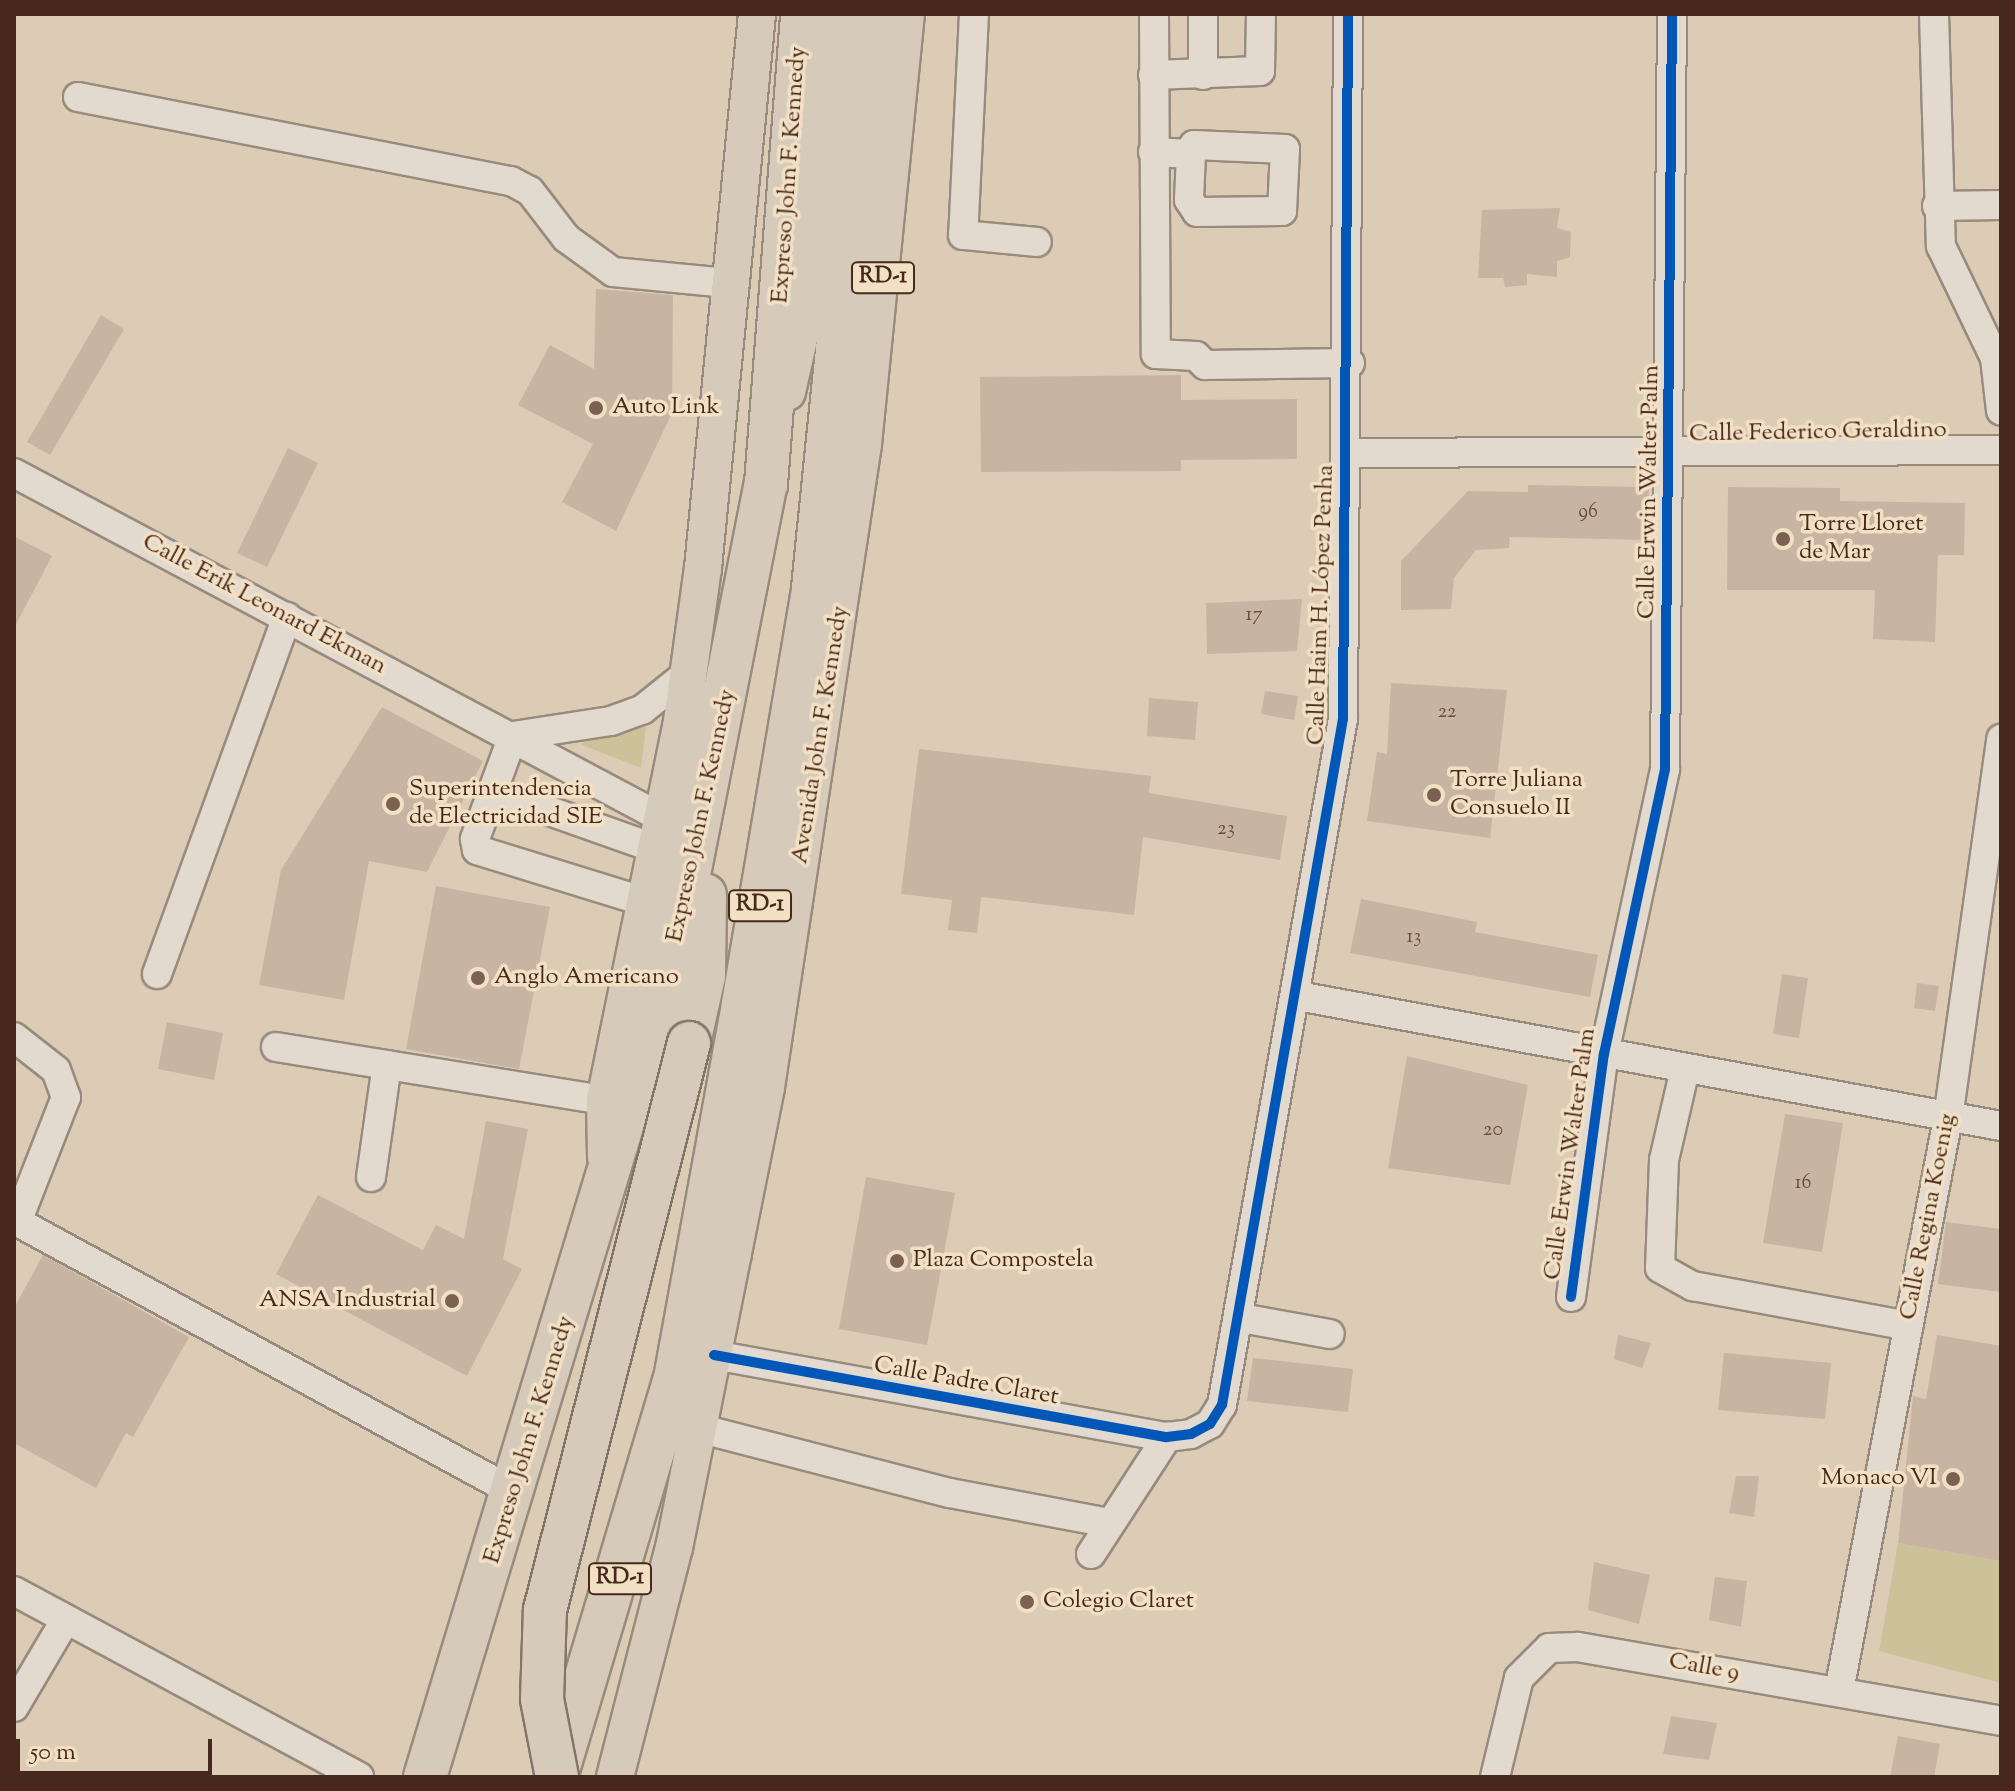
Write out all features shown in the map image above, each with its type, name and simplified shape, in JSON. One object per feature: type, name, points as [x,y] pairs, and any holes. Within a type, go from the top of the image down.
[{"type":"highway","name":"Expreso John F. Kennedy","points":[[425,1777],[607,1191],[672,961],[766,484],[802,14]]},
{"type":"highway","name":"RD-1","points":[[557,1777],[675,1379],[813,588],[871,14]]},
{"type":"highway","points":[[557,1777],[542,1699],[545,1610],[704,976],[707,793]]},
{"type":"highway","points":[[675,1379],[730,1254]]},
{"type":"main road","points":[[725,324],[738,14]]},
{"type":"main road","points":[[607,1191],[605,1100],[646,902],[688,673],[757,14]]},
{"type":"main road","points":[[766,484],[817,259],[837,14]]},
{"type":"main road","name":"Avenida John F. Kennedy","points":[[615,1777],[644,1670],[714,1355],[730,1254],[766,1087],[832,672],[886,257],[906,14]]},
{"type":"main road","points":[[643,1777],[644,1670]]},
{"type":"street","points":[[974,14],[963,235],[1037,242]]},
{"type":"street","points":[[1154,14],[1156,354],[1196,356],[1205,365],[1350,363]]},
{"type":"street","points":[[1203,14],[1203,75]]},
{"type":"street","points":[[1153,75],[1260,71],[1261,14]]},
{"type":"street","name":"Calle Haim H. López Penha","points":[[1210,1424],[1230,1379],[1343,719],[1350,363],[1348,14]]},
{"type":"street","name":"Calle Erwin Walter Palm","points":[[1571,1297],[1604,1054],[1665,769],[1672,456],[1672,14]]},
{"type":"street","points":[[1934,14],[1937,206],[1941,246],[1952,277],[1995,358],[2001,411]]},
{"type":"street","points":[[78,97],[511,181],[530,191],[566,238],[613,272],[727,283]]},
{"type":"street","points":[[1153,152],[1191,154]]},
{"type":"street","points":[[1937,206],[2001,205]]},
{"type":"street","name":"Calle Federico Geraldino","points":[[1348,453],[1672,456],[2001,450]]},
{"type":"street","name":"Calle Erik Leonard Ekman","points":[[14,473],[513,736],[659,834]]},
{"type":"street","points":[[157,974],[287,617]]},
{"type":"street","points":[[646,902],[477,850],[475,839],[513,736],[611,721],[642,710],[688,673]]},
{"type":"street","name":"Calle Regina Koenig","points":[[1839,1691],[1991,904],[2001,739]]},
{"type":"street","points":[[493,791],[659,834]]},
{"type":"street","points":[[1298,996],[2001,1126]]},
{"type":"street","points":[[14,1037],[56,1070],[66,1097],[16,1221],[514,1492]]},
{"type":"street","points":[[276,1047],[605,1100]]},
{"type":"street","points":[[371,1177],[387,1065]]},
{"type":"street","points":[[1685,1069],[1664,1160],[1660,1268],[1693,1286],[1908,1326]]},
{"type":"street","points":[[1241,1318],[1330,1334]]},
{"type":"street","name":"Calle Padre Claret","points":[[714,1355],[1167,1437],[1191,1434],[1210,1424]]},
{"type":"street","points":[[698,1428],[950,1493],[1109,1523]]},
{"type":"street","points":[[1091,1554],[1167,1437]]},
{"type":"street","points":[[14,1591],[359,1777]]},
{"type":"street","points":[[14,1707],[66,1619]]},
{"type":"street","name":"Calle 9","points":[[1495,1777],[1519,1678],[1549,1648],[1578,1647],[2001,1721]]},
{"type":"shaded area","points":[[612,725],[646,727],[641,768],[582,745],[588,736]]},
{"type":"shaded area","points":[[1898,1543],[2001,1561],[2001,1683],[1879,1651]]},
{"type":"building","points":[[1560,208],[1557,228],[1571,232],[1570,257],[1557,261],[1557,277],[1527,274],[1527,285],[1505,287],[1503,278],[1478,278],[1482,210]]},
{"type":"building","points":[[596,289],[673,295],[672,413],[616,531],[562,502],[593,444],[518,405],[550,345],[594,369]]},
{"type":"building","points":[[101,315],[124,329],[50,455],[27,442]]},
{"type":"building","points":[[1181,375],[1181,400],[1297,399],[1297,459],[1181,460],[1181,471],[981,472],[980,377]]},
{"type":"building","points":[[288,448],[318,463],[267,567],[237,553]]},
{"type":"building","points":[[1528,485],[1649,487],[1648,540],[1510,537],[1509,548],[1476,550],[1454,578],[1451,609],[1401,610],[1401,561],[1468,491],[1528,492]]},
{"type":"building","points":[[1728,487],[1840,488],[1840,501],[1965,503],[1964,555],[1938,555],[1935,642],[1873,639],[1875,590],[1727,590]]},
{"type":"building","points":[[14,536],[52,556],[14,628]]},
{"type":"building","points":[[1302,599],[1297,651],[1207,654],[1206,603]]},
{"type":"building","points":[[1391,683],[1507,690],[1490,838],[1367,821],[1377,752],[1387,754]]},
{"type":"building","points":[[1265,691],[1298,696],[1294,720],[1261,714]]},
{"type":"building","points":[[1149,698],[1198,702],[1195,740],[1147,736]]},
{"type":"building","points":[[382,707],[483,761],[427,872],[369,861],[344,1000],[259,985],[281,870]]},
{"type":"building","points":[[919,749],[1151,776],[1149,793],[1287,816],[1280,860],[1143,837],[1134,915],[981,897],[977,933],[948,930],[952,900],[901,894]]},
{"type":"building","name":"Anglo Americano","points":[[436,886],[550,907],[519,1069],[406,1049]]},
{"type":"building","points":[[1361,899],[1477,922],[1475,932],[1598,955],[1590,997],[1350,953]]},
{"type":"building","points":[[1782,974],[1808,978],[1799,1038],[1773,1034]]},
{"type":"building","points":[[1917,983],[1939,986],[1935,1011],[1914,1008]]},
{"type":"building","points":[[167,1022],[223,1033],[214,1080],[158,1069]]},
{"type":"building","points":[[1407,1056],[1528,1085],[1510,1185],[1388,1168]]},
{"type":"building","points":[[1785,1114],[1843,1123],[1822,1252],[1763,1243]]},
{"type":"building","points":[[486,1121],[528,1129],[503,1259],[522,1269],[467,1376],[276,1274],[318,1195],[423,1250],[436,1225],[464,1239]]},
{"type":"building","name":"Plaza Compostela","points":[[866,1177],[955,1193],[927,1345],[839,1329]]},
{"type":"building","points":[[1946,1222],[2001,1229],[2001,1292],[1938,1284]]},
{"type":"building","points":[[43,1255],[189,1337],[133,1437],[126,1433],[96,1488],[14,1443],[14,1308]]},
{"type":"building","points":[[1618,1335],[1651,1343],[1642,1368],[1614,1359]]},
{"type":"building","name":"Monaco VI","points":[[1937,1335],[2001,1346],[2001,1561],[1898,1543],[1913,1396],[1926,1399]]},
{"type":"building","points":[[1724,1353],[1831,1363],[1825,1419],[1718,1410]]},
{"type":"building","points":[[1253,1358],[1353,1369],[1348,1412],[1247,1401]]},
{"type":"building","points":[[1736,1476],[1759,1476],[1754,1517],[1729,1513]]},
{"type":"building","points":[[1594,1562],[1650,1575],[1639,1624],[1588,1610]]},
{"type":"building","points":[[1715,1577],[1747,1581],[1741,1627],[1709,1620]]},
{"type":"building","points":[[1671,1716],[1717,1723],[1709,1760],[1663,1754]]},
{"type":"building","points":[[1898,1736],[1940,1744],[1934,1777],[1890,1777]]},
{"type":"cycle path","points":[[714,1355],[1167,1437],[1191,1434],[1210,1424],[1222,1405],[1343,719],[1348,14]]},
{"type":"cycle path","points":[[1571,1297],[1604,1054],[1665,769],[1672,14]]},
{"type":"place","name":"Auto Link","points":[[596,408]]},
{"type":"place","name":"Torre Lloret de Mar","points":[[1783,539]]},
{"type":"place","name":"Torre Juliana Consuelo II","points":[[1434,795]]},
{"type":"place","name":"Superintendencia de Electricidad SIE","points":[[393,804]]},
{"type":"place","name":"Anglo Americano","points":[[478,978]]},
{"type":"place","name":"Plaza Compostela","points":[[897,1261]]},
{"type":"place","name":"ANSA Industrial","points":[[452,1301]]},
{"type":"place","name":"Monaco VI","points":[[1953,1479]]},
{"type":"place","name":"Colegio Claret","points":[[1027,1602]]}]
